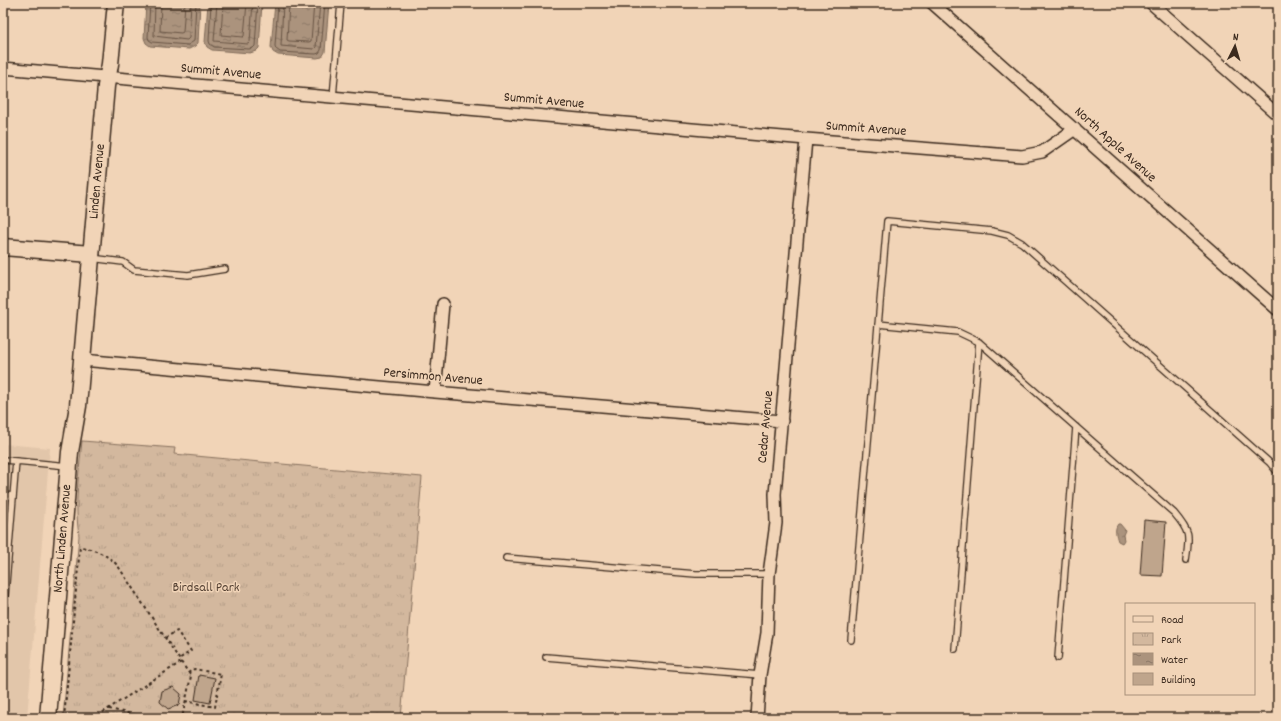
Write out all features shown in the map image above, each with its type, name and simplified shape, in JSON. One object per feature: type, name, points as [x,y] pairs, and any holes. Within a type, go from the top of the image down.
[{"type":"street","name":"Linden Avenue","points":[[82,360],[106,86],[116,3]]},
{"type":"street","name":"North Apple Avenue","points":[[932,3],[1278,310]]},
{"type":"street","points":[[1151,3],[1278,115]]},
{"type":"street","name":"Summit Avenue","points":[[3,68],[806,139],[1022,156],[1042,152],[1075,129]]},
{"type":"street","name":"Cedar Avenue","points":[[757,718],[760,675],[767,633],[769,574],[776,523],[775,494],[806,139]]},
{"type":"street","points":[[3,247],[91,256]]},
{"type":"street","points":[[435,392],[443,304]]},
{"type":"street","name":"Persimmon Avenue","points":[[82,360],[435,392],[782,421]]},
{"type":"street","name":"North Linden Avenue","points":[[48,718],[69,466],[78,406],[82,360]]},
{"type":"lane","points":[[333,97],[337,65],[341,3]]},
{"type":"lane","points":[[851,640],[887,221],[992,231],[1008,235],[1022,243],[1270,462],[1278,473]]},
{"type":"lane","points":[[91,256],[123,262],[134,270],[188,275],[225,269]]},
{"type":"lane","points":[[878,324],[958,332],[979,342],[1174,513],[1186,527],[1189,539],[1186,560]]},
{"type":"lane","points":[[955,649],[979,342]]},
{"type":"lane","points":[[1058,658],[1076,427]]},
{"type":"lane","points":[[3,460],[69,466]]},
{"type":"lane","points":[[3,620],[16,461]]},
{"type":"lane","points":[[3,495],[13,496]]},
{"type":"lane","points":[[3,531],[10,532]]},
{"type":"lane","points":[[506,558],[696,574],[769,574]]},
{"type":"lane","points":[[546,657],[760,675]]},
{"type":"path","points":[[64,718],[80,547],[94,550],[113,561],[118,566],[191,676],[182,718]]},
{"type":"path","points":[[165,638],[177,631],[191,651],[179,659]]},
{"type":"path","points":[[94,718],[109,710],[181,662]]},
{"type":"path","points":[[185,701],[214,707],[221,674],[194,669],[188,673]]},
{"type":"path","points":[[109,710],[150,718]]},
{"type":"shaded area","points":[[3,444],[50,448],[27,718],[3,718]]},
{"type":"green space","name":"Birdsall Park","points":[[82,441],[175,448],[174,454],[422,477],[401,718],[63,718],[79,536],[77,500]]},
{"type":"water","points":[[146,3],[200,3],[198,43],[189,49],[150,46],[146,43],[144,38]]},
{"type":"water","points":[[208,3],[262,3],[259,48],[250,53],[212,50],[207,47],[205,42]]},
{"type":"water","points":[[275,3],[329,3],[325,52],[322,57],[317,58],[278,55],[273,52],[271,47]]},
{"type":"water","points":[[1118,524],[1120,524],[1125,530],[1123,535],[1124,540],[1122,543],[1118,541],[1116,534]]},
{"type":"building","points":[[1144,520],[1166,522],[1162,576],[1140,575]]},
{"type":"building","points":[[199,675],[215,678],[210,703],[195,700]]},
{"type":"building","points":[[173,687],[181,694],[179,705],[168,709],[160,702],[162,691]]}]
